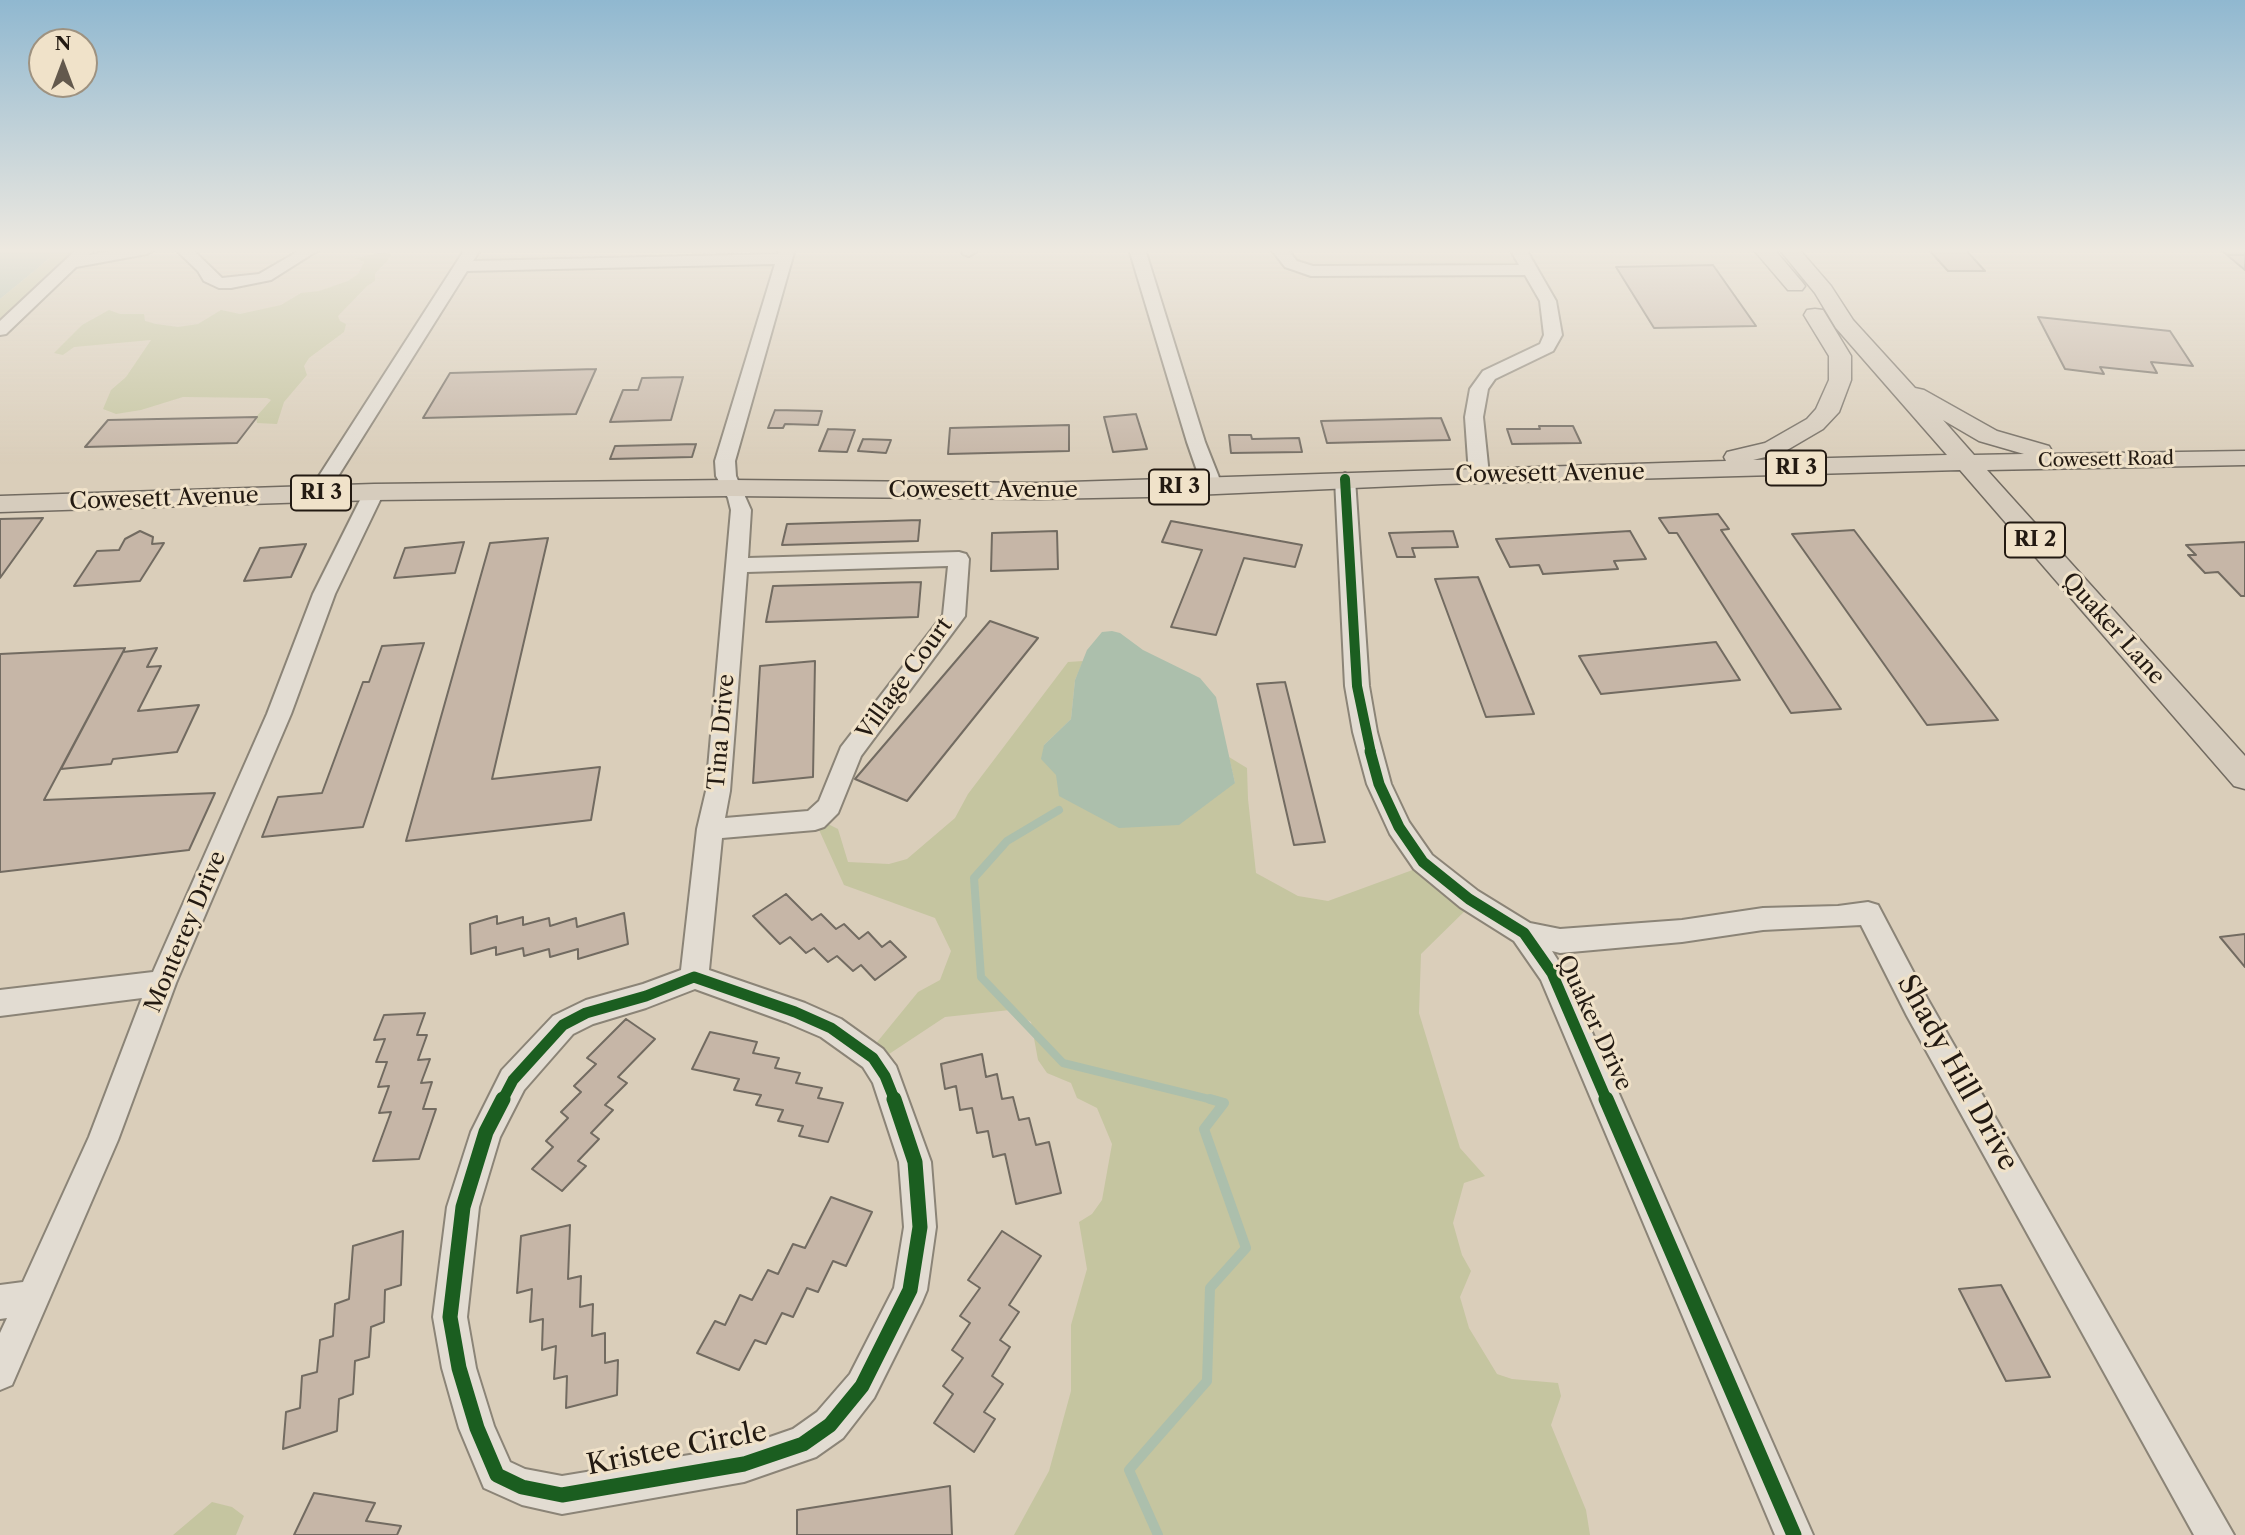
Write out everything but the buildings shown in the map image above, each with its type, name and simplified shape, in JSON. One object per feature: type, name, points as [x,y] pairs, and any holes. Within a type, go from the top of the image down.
[{"type":"main road","points":[[1626,472],[1745,456],[1773,448],[1815,424],[1828,412],[1840,380],[1840,353],[1819,321]]},
{"type":"main road","name":"Quaker Lane","points":[[1841,321],[2245,777]]},
{"type":"main road","points":[[1899,386],[1988,436],[2020,447],[2087,460]]},
{"type":"main road","name":"Cowesett Road","points":[[1966,462],[2245,458]]},
{"type":"main road","name":"Cowesett Avenue","points":[[0,504],[374,492],[731,488],[1039,491],[1345,479],[1966,462]]},
{"type":"street","points":[[318,493],[428,321]]},
{"type":"street","name":"Tina Drive","points":[[694,977],[710,829],[718,791],[740,504],[726,476],[725,461],[766,321]]},
{"type":"street","points":[[1159,321],[1212,485]]},
{"type":"street","points":[[1479,475],[1474,416],[1479,389],[1489,375],[1547,347],[1553,335],[1553,321]]},
{"type":"street","name":"Quaker Drive","points":[[1345,479],[1357,686],[1365,732],[1379,784],[1399,827],[1423,862],[1469,899],[1524,933],[1552,974],[1794,1535]]},
{"type":"street","name":"Monterey Drive","points":[[0,1373],[16,1300],[103,1140],[162,983],[279,714],[324,594],[374,492]]},
{"type":"street","name":"Village Court","points":[[710,829],[815,820],[829,806],[851,751],[954,616],[959,559],[736,565]]},
{"type":"street","name":"Shady Hill Drive","points":[[1524,933],[1560,941],[1682,931],[1763,919],[1868,914],[1917,1007],[2215,1535]]},
{"type":"street","name":"Kristee Circle","points":[[694,977],[795,1012],[831,1028],[873,1058],[885,1076],[915,1162],[920,1227],[910,1290],[862,1386],[830,1425],[803,1444],[744,1464],[562,1495],[522,1487],[497,1475],[492,1464],[477,1428],[459,1368],[450,1317],[463,1207],[475,1163],[486,1132],[513,1080],[563,1025],[586,1013],[646,996],[694,977]]},
{"type":"street","points":[[0,1003],[162,983]]},
{"type":"shaded area","points":[[0,321],[9,321],[0,329]]},
{"type":"shaded area","points":[[90,321],[145,321],[178,327],[204,321],[340,321],[346,324],[344,332],[309,358],[304,366],[307,375],[284,402],[277,424],[257,423],[256,417],[271,400],[267,398],[183,397],[141,410],[116,414],[103,409],[111,390],[126,377],[151,340],[74,347],[63,355],[54,353]]},
{"type":"shaded area","points":[[1102,632],[1120,633],[1143,650],[1200,678],[1216,697],[1235,783],[1179,825],[1119,828],[1059,796],[1056,775],[1041,759],[1044,745],[1071,719],[1075,680],[1087,650]]},
{"type":"shaded area","points":[[1083,661],[1075,680],[1071,719],[1044,745],[1235,783],[1229,757],[1247,768],[1256,873],[1298,896],[1328,901],[1418,868],[1473,903],[1421,954],[1419,1013],[1460,1148],[1485,1176],[1464,1183],[1453,1223],[1462,1255],[1471,1271],[1460,1297],[1469,1328],[1497,1374],[1512,1379],[1558,1383],[1561,1396],[1551,1425],[1586,1510],[1590,1535],[1014,1535],[1049,1471],[1071,1391],[1071,1325],[1087,1269],[1079,1222],[1092,1214],[1102,1200],[1112,1144],[1097,1108],[1077,1098],[1071,1083],[1047,1073],[1038,1060],[1031,1022],[1010,1010],[945,1017],[880,1060],[869,1052],[918,992],[940,980],[951,951],[935,918],[844,885],[815,821],[818,819],[838,829],[848,862],[889,864],[907,859],[955,818],[968,794],[1068,662]]},
{"type":"shaded area","points":[[212,1502],[232,1507],[244,1516],[236,1535],[173,1535]]},
{"type":"waterway","points":[[1059,810],[1007,841],[974,878],[981,977],[1063,1063],[1217,1101]]},
{"type":"waterway","points":[[1210,1099],[1217,1101]]},
{"type":"waterway","points":[[1158,1535],[1129,1470],[1207,1381],[1210,1288],[1246,1248],[1204,1129],[1224,1103],[1217,1101]]},
{"type":"cycle path","points":[[1345,479],[1357,686],[1365,732],[1379,784],[1399,827],[1423,862],[1469,899],[1524,933],[1552,973],[1794,1535]]},
{"type":"cycle path","points":[[694,977],[795,1012],[831,1028],[873,1058],[885,1076],[915,1162],[920,1227],[910,1290],[862,1386],[830,1425],[803,1444],[744,1464],[562,1495],[522,1487],[497,1475],[477,1428],[459,1368],[450,1317],[463,1207],[475,1163],[486,1132],[513,1080],[563,1025],[586,1013],[646,996],[694,977]]}]
